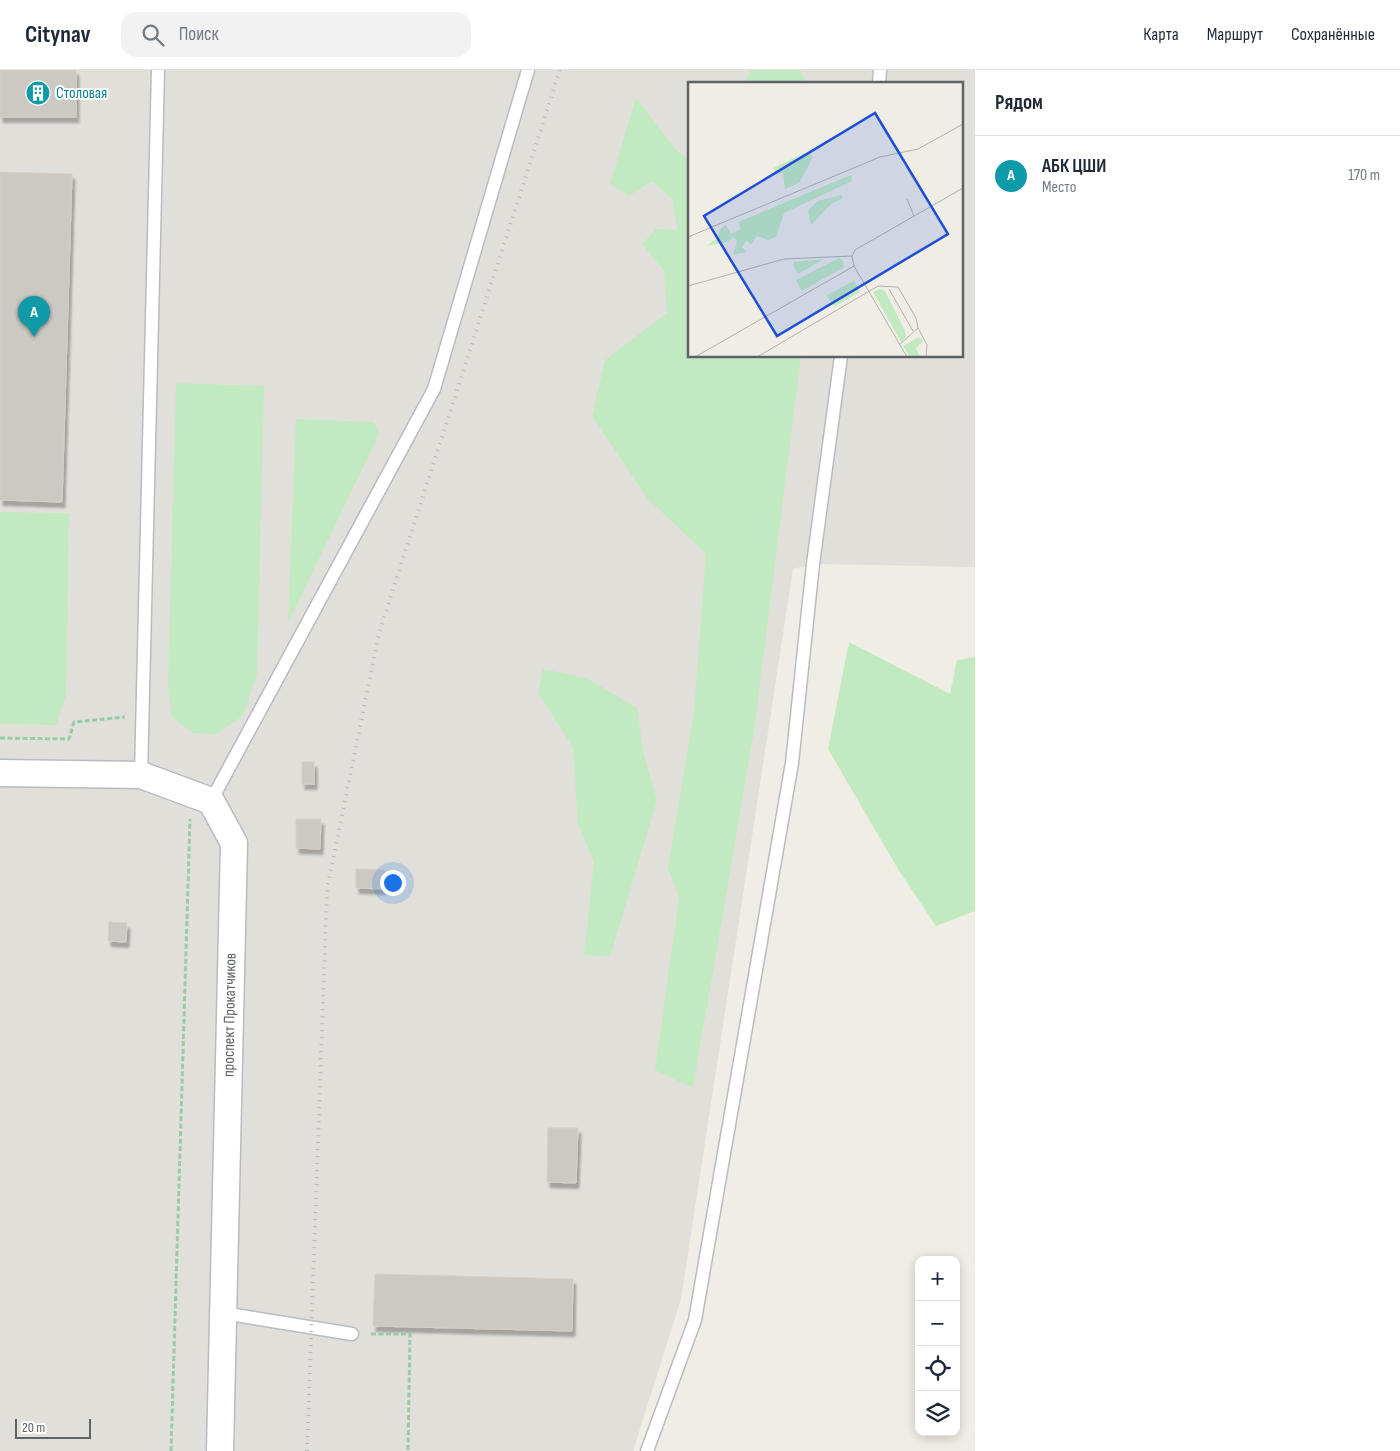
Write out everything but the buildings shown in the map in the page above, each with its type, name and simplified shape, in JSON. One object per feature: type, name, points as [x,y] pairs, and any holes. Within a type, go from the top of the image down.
[{"type":"street","points":[[0,773],[141,775],[201,797]]},
{"type":"street","name":"проспект Прокатчиков","points":[[201,797],[234,842],[220,1451]]},
{"type":"lane","points":[[141,775],[158,70]]},
{"type":"lane","points":[[201,797],[434,389],[528,70]]},
{"type":"lane","points":[[647,1451],[695,1320],[699,1300],[792,763],[813,564],[841,358]]},
{"type":"lane","points":[[223,1313],[352,1334]]},
{"type":"path","points":[[0,738],[69,739],[74,722],[143,716]]},
{"type":"path","points":[[171,1451],[201,797]]},
{"type":"path","points":[[385,1334],[410,1334],[408,1451]]},
{"type":"shaded area","points":[[0,70],[975,70],[975,567],[813,564],[793,569],[681,1299],[633,1451],[0,1451]]},
{"type":"green space","points":[[750,70],[800,70],[806,82],[746,82]]},
{"type":"green space","points":[[636,98],[678,152],[688,158],[688,358],[801,358],[754,731],[693,1088],[655,1070],[679,898],[668,868],[694,713],[706,554],[647,498],[592,416],[605,360],[667,313],[664,271],[642,244],[656,229],[677,230],[673,200],[652,181],[629,196],[610,184]]},
{"type":"green space","points":[[176,383],[264,386],[257,674],[243,716],[216,734],[193,733],[172,717],[168,686]]},
{"type":"green space","points":[[296,419],[374,422],[379,434],[288,623]]},
{"type":"green space","points":[[0,512],[69,513],[66,696],[56,725],[0,724]]},
{"type":"green space","points":[[849,642],[950,694],[957,660],[975,657],[975,911],[936,926],[898,869],[828,749]]},
{"type":"green space","points":[[543,669],[587,678],[637,708],[643,751],[657,800],[610,957],[584,955],[594,862],[578,824],[573,747],[538,693]]},
{"type":"railway","points":[[307,1451],[327,889],[379,633],[560,70]]},
{"type":"place","name":"Столовая","points":[[38,93]]},
{"type":"place","name":"АБК ЦШИ","points":[[34,337]]}]
